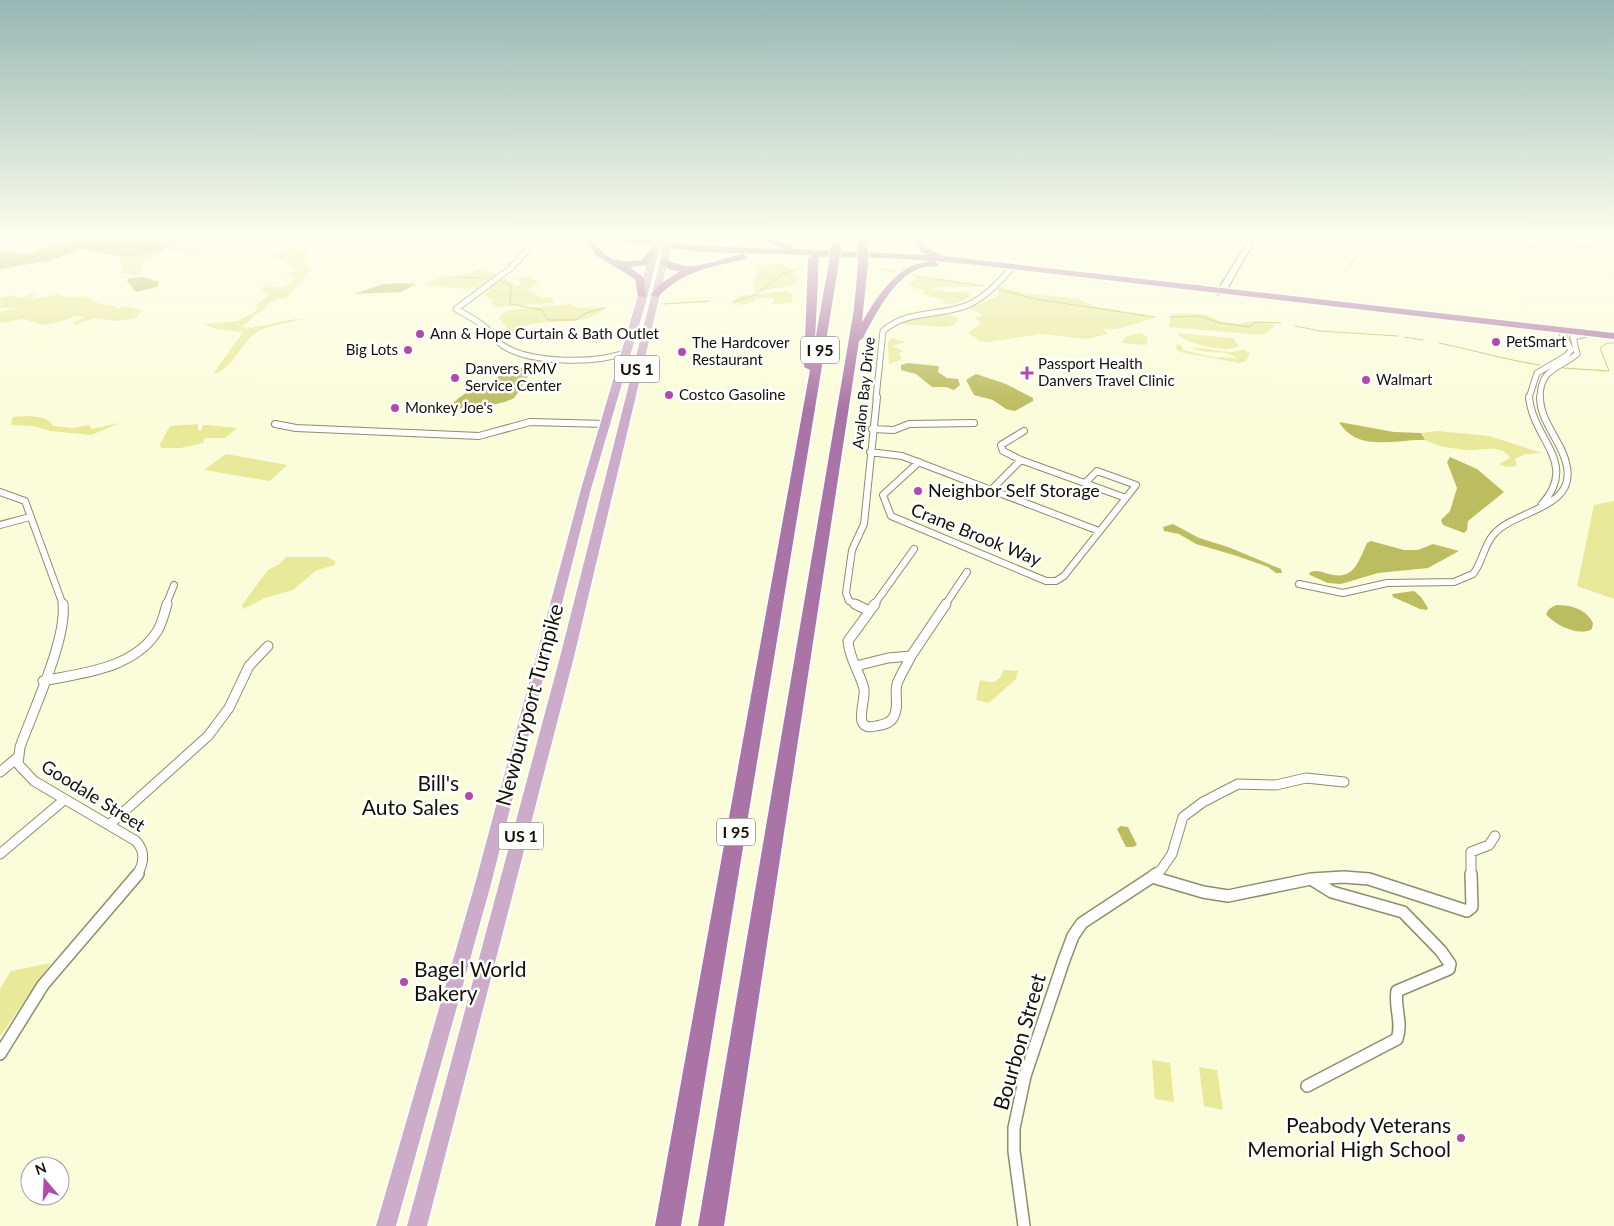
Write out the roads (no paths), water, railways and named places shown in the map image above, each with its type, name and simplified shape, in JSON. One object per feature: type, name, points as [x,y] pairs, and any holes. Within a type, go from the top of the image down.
[{"type":"highway","points":[[804,438],[813,295]]},
{"type":"highway","name":"I 95","points":[[668,1226],[698,1041],[804,438],[827,295]]},
{"type":"highway","name":"I 95","points":[[711,1226],[852,350],[859,295]]},
{"type":"highway","points":[[852,350],[871,314],[887,295]]},
{"type":"highway","points":[[1250,295],[1614,336]]},
{"type":"main road","name":"Newburyport Turnpike","points":[[417,1226],[512,872],[655,295]]},
{"type":"main road","name":"US 1","points":[[606,424],[643,296]]},
{"type":"main road","name":"Newburyport Turnpike","points":[[386,1226],[484,884],[599,444],[606,424]]},
{"type":"street","points":[[472,295],[456,309],[476,320],[502,345],[514,351],[525,354],[610,361],[623,366]]},
{"type":"street","name":"Avalon Bay Drive","points":[[869,611],[849,601],[846,593],[852,550],[861,532],[864,516],[884,329],[903,318],[972,303],[982,295]]},
{"type":"street","points":[[1539,507],[1548,500],[1555,489],[1558,466],[1532,411],[1529,399],[1536,373],[1569,354],[1570,346],[1561,330]]},
{"type":"street","points":[[1299,584],[1343,593],[1388,583],[1446,582],[1464,579],[1476,571],[1486,544],[1498,529],[1515,518],[1561,496],[1565,488],[1568,475],[1566,461],[1539,402],[1544,379],[1549,371],[1577,354],[1573,337],[1590,334]]},
{"type":"street","points":[[584,359],[611,358],[627,352]]},
{"type":"street","points":[[275,424],[296,428],[479,436],[530,422],[606,424]]},
{"type":"street","points":[[872,429],[894,430],[909,424],[974,423]]},
{"type":"street","points":[[1024,430],[1016,438],[1001,445],[1006,454],[1021,460],[1126,498],[1136,485],[1097,471],[1085,483]]},
{"type":"street","points":[[870,452],[895,454],[919,462],[1099,531]]},
{"type":"street","points":[[991,490],[1021,460]]},
{"type":"street","name":"Crane Brook Way","points":[[919,462],[883,495],[890,516],[1046,581],[1056,580],[1064,576],[1126,498]]},
{"type":"street","name":"Goodale Street","points":[[0,492],[24,501],[62,600],[64,612],[59,640],[43,681],[18,758],[18,764],[34,781],[141,845],[144,858],[142,868],[43,985],[0,1054]]},
{"type":"street","points":[[0,525],[30,517]]},
{"type":"street","points":[[914,549],[848,641],[849,653],[856,666],[864,690],[861,722],[864,726],[870,728],[886,724],[893,718],[898,703],[897,685],[912,656],[968,572]]},
{"type":"street","points":[[43,681],[109,665],[140,649],[156,632],[174,584]]},
{"type":"street","points":[[109,825],[208,736],[229,708],[249,666],[268,646]]},
{"type":"street","points":[[856,666],[888,658],[912,656]]},
{"type":"street","points":[[0,772],[18,758]]},
{"type":"street","name":"Bourbon Street","points":[[1024,1226],[1014,1151],[1014,1128],[1025,1076],[1073,936],[1082,923],[1161,870],[1172,854],[1183,816],[1203,802],[1238,784],[1276,785],[1306,778],[1344,782]]},
{"type":"street","points":[[0,854],[64,800]]},
{"type":"street","points":[[1152,877],[1203,892],[1228,896],[1312,879],[1344,877],[1369,879],[1467,912],[1472,906],[1470,852],[1488,846],[1493,842],[1495,836]]},
{"type":"street","points":[[1306,1086],[1397,1040],[1401,1032],[1396,997],[1397,991],[1449,969],[1450,964],[1441,951],[1403,912],[1332,892],[1312,879]]},
{"type":"waterway","points":[[510,295],[510,304],[542,310],[548,320],[576,320],[586,313],[604,308]]},
{"type":"waterway","points":[[733,302],[754,295]]},
{"type":"waterway","points":[[1021,295],[1155,317]]},
{"type":"waterway","points":[[664,304],[710,301]]},
{"type":"waterway","points":[[1170,317],[1199,316],[1220,323],[1250,327],[1256,322],[1281,323]]},
{"type":"waterway","points":[[1295,326],[1320,331],[1398,336]]},
{"type":"waterway","points":[[1404,337],[1423,340]]},
{"type":"waterway","points":[[1439,343],[1540,365]]},
{"type":"waterway","points":[[1563,368],[1609,371],[1600,348],[1607,343],[1614,343]]},
{"type":"place","name":"Ann & Hope Curtain & Bath Outlet","points":[[420,334]]},
{"type":"place","name":"PetSmart","points":[[1496,342]]},
{"type":"place","name":"Big Lots","points":[[408,350]]},
{"type":"place","name":"The Hardcover Restaurant","points":[[682,352]]},
{"type":"place","name":"Passport Health Danvers Travel Clinic","points":[[1027,373]]},
{"type":"place","name":"Danvers RMV Service Center","points":[[455,378]]},
{"type":"place","name":"Walmart","points":[[1366,380]]},
{"type":"place","name":"Costco Gasoline","points":[[669,395]]},
{"type":"place","name":"Monkey Joe's","points":[[395,408]]},
{"type":"place","name":"Neighbor Self Storage","points":[[918,491]]},
{"type":"place","name":"Bill's Auto Sales","points":[[469,796]]},
{"type":"place","name":"Bagel World Bakery","points":[[404,982]]},
{"type":"place","name":"Peabody Veterans Memorial High School","points":[[1461,1138]]}]
